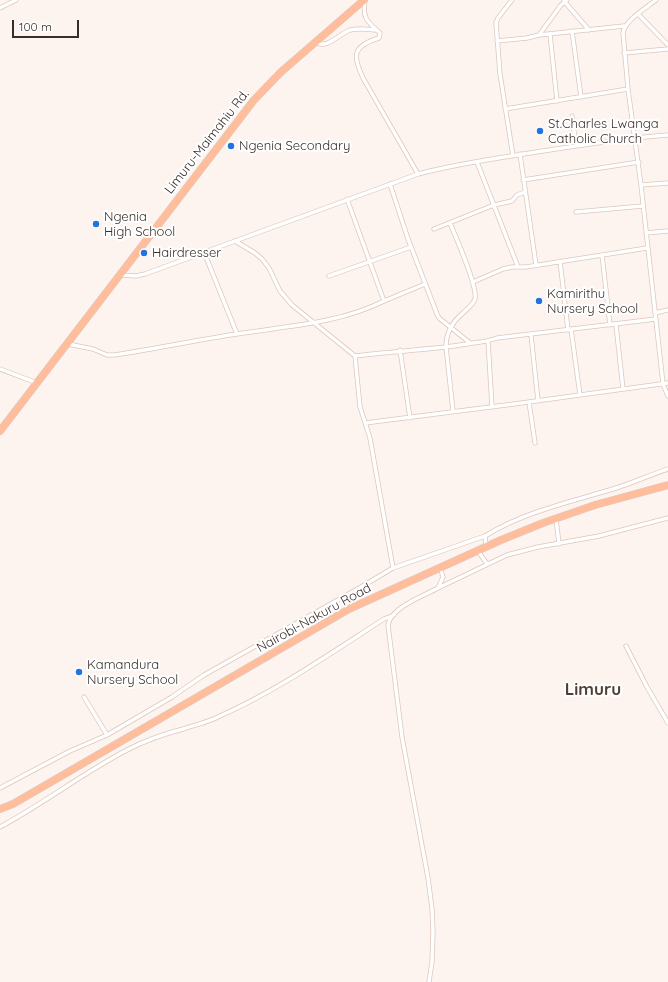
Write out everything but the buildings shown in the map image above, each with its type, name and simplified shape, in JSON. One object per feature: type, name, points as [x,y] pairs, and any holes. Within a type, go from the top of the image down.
[{"type":"highway","name":"Limuru-Maimahiu Rd.","points":[[0,431],[254,100],[281,72],[365,0]]},
{"type":"highway","name":"Nairobi-Nakuru Road","points":[[0,814],[13,804],[349,609],[486,546],[556,518],[595,505],[668,485]]},
{"type":"highway","name":"Nairobi-Nakuru Road","points":[[0,809],[13,804]]},
{"type":"street","points":[[0,8],[16,0]]},
{"type":"street","points":[[365,0],[364,7],[368,23],[380,33],[379,38],[360,47],[357,52],[356,62],[363,78],[418,174]]},
{"type":"street","points":[[512,0],[496,21],[497,41],[513,156]]},
{"type":"street","points":[[497,41],[527,38],[539,34],[624,26],[656,0]]},
{"type":"street","points":[[539,34],[565,1],[588,30]]},
{"type":"street","points":[[638,14],[668,45]]},
{"type":"street","points":[[624,26],[624,53],[641,185],[663,384],[668,396]]},
{"type":"street","points":[[316,42],[321,45],[327,44],[340,35],[363,28],[376,30]]},
{"type":"street","points":[[572,31],[581,97]]},
{"type":"street","points":[[550,34],[557,101]]},
{"type":"street","points":[[624,53],[668,49]]},
{"type":"street","points":[[506,109],[628,89]]},
{"type":"street","points":[[572,116],[576,146]]},
{"type":"street","points":[[120,276],[136,276],[145,274],[347,199],[418,174],[445,167],[520,154],[635,137],[668,134]]},
{"type":"street","points":[[520,154],[536,265]]},
{"type":"street","points":[[477,162],[518,267]]},
{"type":"street","points":[[523,180],[638,162]]},
{"type":"street","points":[[641,185],[668,183]]},
{"type":"street","points":[[390,184],[411,247],[437,314],[450,328],[470,343]]},
{"type":"street","points":[[434,229],[494,205],[512,201],[517,195],[525,192]]},
{"type":"street","points":[[347,199],[384,301]]},
{"type":"street","points":[[576,212],[643,206]]},
{"type":"street","points":[[450,223],[472,282],[475,296],[474,301],[456,320],[446,337],[453,411]]},
{"type":"street","points":[[646,232],[668,231]]},
{"type":"street","points":[[235,241],[255,252],[262,259],[269,268],[285,297],[292,305],[355,356],[359,400],[370,438],[393,568]]},
{"type":"street","points":[[329,276],[411,247]]},
{"type":"street","points":[[472,282],[503,269],[647,248]]},
{"type":"street","points":[[204,252],[237,334]]},
{"type":"street","points":[[602,255],[610,325]]},
{"type":"street","points":[[560,261],[569,330],[580,395]]},
{"type":"street","points":[[67,344],[93,349],[107,355],[114,355],[237,334],[314,323],[354,314],[425,284]]},
{"type":"street","points":[[655,312],[668,310]]},
{"type":"street","points":[[355,356],[400,350],[446,347],[488,341],[497,338],[616,325],[656,319]]},
{"type":"street","points":[[616,325],[623,390]]},
{"type":"street","points":[[531,335],[538,401]]},
{"type":"street","points":[[488,341],[492,407]]},
{"type":"street","points":[[400,350],[410,418]]},
{"type":"street","points":[[0,369],[37,383]]},
{"type":"street","points":[[365,423],[668,383]]},
{"type":"street","points":[[529,402],[535,443]]},
{"type":"street","points":[[0,788],[70,751],[107,736],[167,700],[204,675],[393,568],[485,536],[526,516],[615,488],[668,469]]},
{"type":"street","points":[[556,518],[559,544]]},
{"type":"street","points":[[429,982],[432,962],[432,908],[428,878],[402,737],[390,650],[389,620],[407,603],[487,564],[512,554],[599,536],[668,518]]},
{"type":"street","points":[[485,536],[486,546]]},
{"type":"street","points":[[477,550],[487,564]]},
{"type":"street","points":[[438,588],[443,577],[440,567]]},
{"type":"street","points":[[0,827],[127,750],[166,734],[219,717],[242,706],[299,673],[384,618],[394,615]]},
{"type":"street","points":[[626,646],[668,723]]},
{"type":"street","points":[[84,697],[107,736]]},
{"type":"street","points":[[122,742],[127,750]]},
{"type":"place","name":"St.Charles Lwanga Catholic Church","points":[[540,131]]},
{"type":"place","name":"Ngenia Secondary","points":[[231,146]]},
{"type":"place","name":"Ngenia High School","points":[[96,224]]},
{"type":"place","name":"Hairdresser","points":[[144,253]]},
{"type":"place","name":"Kamirithu Nursery School","points":[[539,301]]},
{"type":"place","name":"Kamandura Nursery School","points":[[79,672]]},
{"type":"district","name":"Limuru","points":[[593,690]]}]
